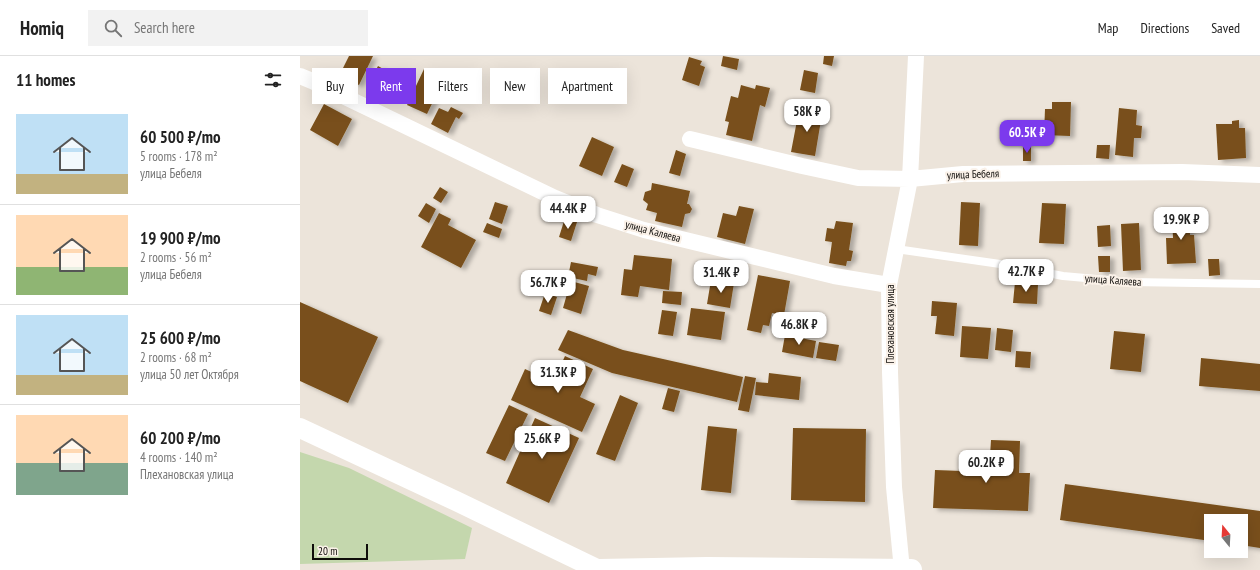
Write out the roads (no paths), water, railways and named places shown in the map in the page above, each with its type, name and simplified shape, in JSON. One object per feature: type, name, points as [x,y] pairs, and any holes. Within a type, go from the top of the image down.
[{"type":"main road","points":[[599,570],[707,568],[911,570]]},
{"type":"street","name":"Плехановская улица","points":[[902,570],[894,487],[889,285],[910,179],[916,56]]},
{"type":"street","name":"улица Каляева","points":[[300,76],[320,84],[555,198],[597,215],[644,230],[834,276],[889,285]]},
{"type":"street","name":"улица Бебеля","points":[[690,138],[802,166],[858,178],[910,179],[971,173],[1182,172],[1260,175]]},
{"type":"street","points":[[300,428],[599,570]]},
{"type":"lane","name":"улица Каляева","points":[[896,249],[1000,264],[1064,276],[1130,282],[1260,284]]}]
